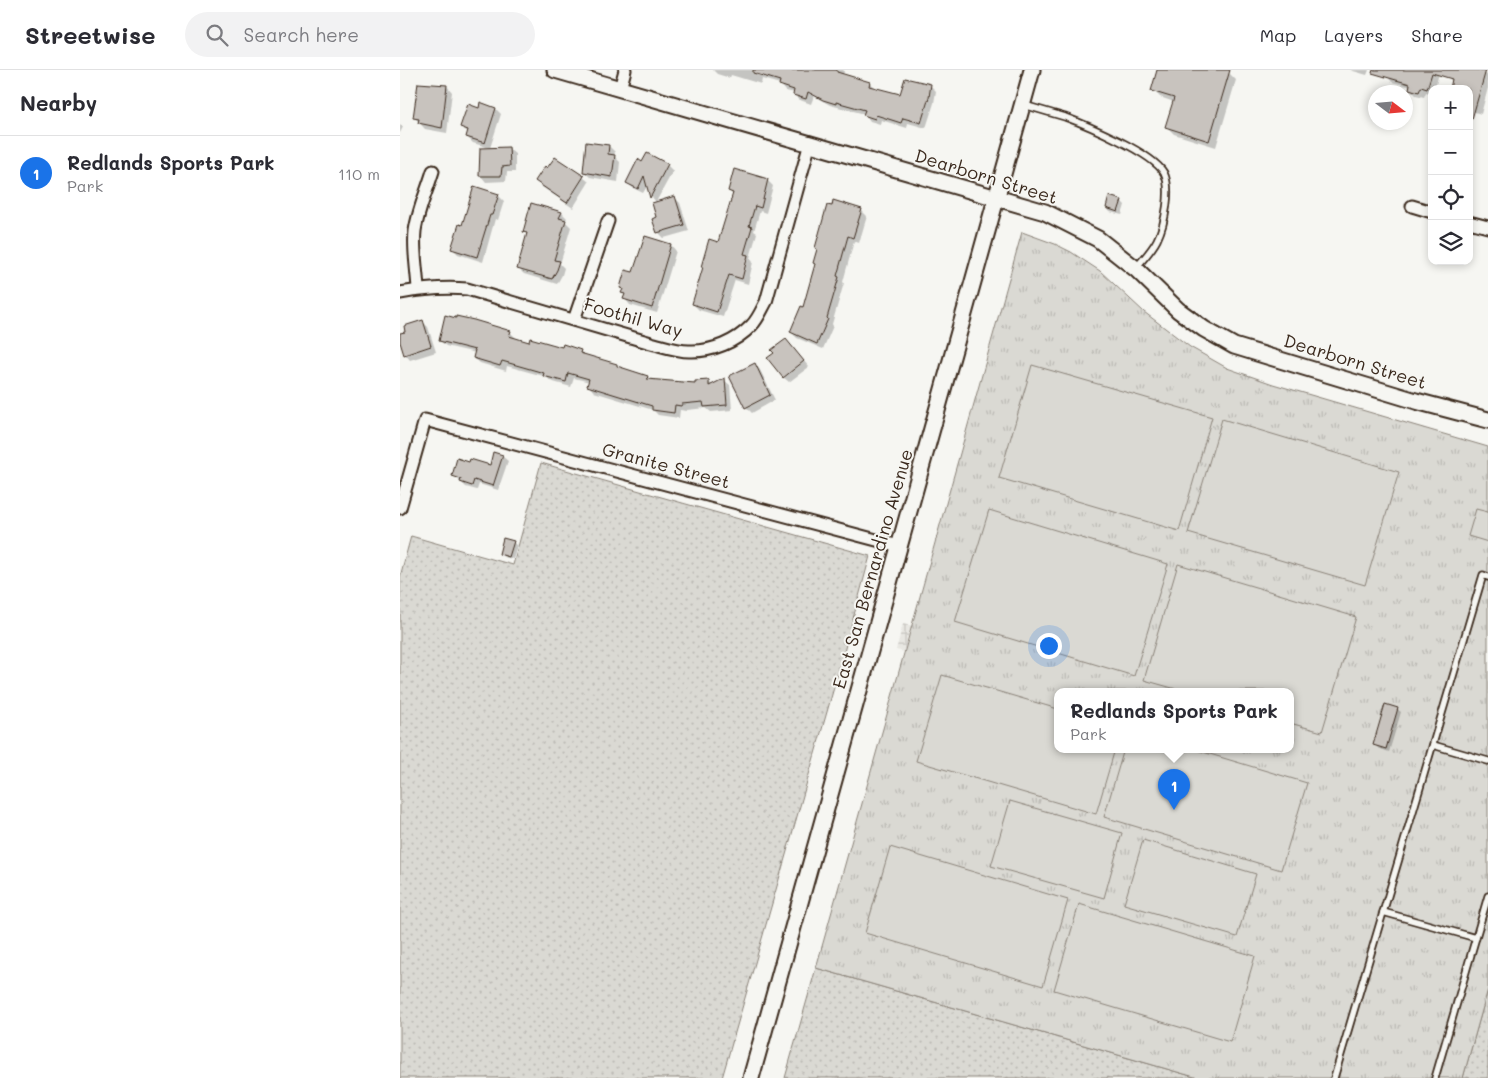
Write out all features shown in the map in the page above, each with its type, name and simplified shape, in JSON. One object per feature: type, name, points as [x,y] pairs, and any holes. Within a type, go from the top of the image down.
[{"type":"street","name":"Dearborn Street","points":[[555,70],[1045,212],[1098,239],[1136,269],[1178,310],[1204,329],[1234,346],[1416,401],[1488,420]]},
{"type":"street","points":[[620,89],[625,70]]},
{"type":"street","name":"East San Bernardino Avenue","points":[[751,1078],[1032,70]]},
{"type":"street","name":"Foothil Way","points":[[400,293],[418,289],[446,287],[467,289],[651,343],[687,351],[700,351],[717,347],[735,339],[753,324],[766,302],[810,143]]},
{"type":"street","points":[[418,289],[415,232],[418,216],[433,171]]},
{"type":"street","points":[[1412,206],[1428,211]]},
{"type":"street","points":[[574,320],[608,220]]},
{"type":"street","points":[[1473,223],[1488,227]]},
{"type":"street","name":"Granite Street","points":[[400,508],[425,420],[899,546]]},
{"type":"lane","points":[[1022,105],[1066,118],[1139,151],[1154,161],[1164,173],[1167,186],[1163,225],[1156,242],[1136,269]]},
{"type":"lane","points":[[1335,1078],[1483,575],[1488,577]]},
{"type":"lane","points":[[1433,745],[1488,761]]},
{"type":"lane","points":[[1435,1078],[1488,896]]},
{"type":"lane","points":[[1383,912],[1476,938]]},
{"type":"shaded area","points":[[903,624],[911,626],[904,652],[896,650]]},
{"type":"green space","points":[[1022,232],[1071,252],[1100,271],[1144,312],[1190,347],[1227,368],[1273,384],[1488,447],[1488,989],[1463,1078],[1198,1078],[816,968]]},
{"type":"green space","points":[[1032,365],[1212,417],[1179,531],[999,478]]},
{"type":"green space","points":[[1222,419],[1399,472],[1365,585],[1188,533]]},
{"type":"green space","points":[[541,463],[870,556],[722,1078],[400,1078],[400,577],[411,536],[513,565]]},
{"type":"green space","points":[[1476,509],[1488,512],[1488,542],[1468,536]]},
{"type":"green space","points":[[989,510],[1168,564],[1134,676],[955,622]]},
{"type":"green space","points":[[1178,564],[1356,617],[1322,732],[1294,724],[1294,688],[1172,688],[1144,680]]},
{"type":"green space","points":[[942,675],[1054,708],[1054,753],[1114,753],[1096,814],[916,761]]},
{"type":"green space","points":[[1123,753],[1206,753],[1307,783],[1281,870],[1104,817]]},
{"type":"green space","points":[[1010,801],[1122,833],[1104,898],[991,866]]},
{"type":"green space","points":[[1143,840],[1256,874],[1237,937],[1124,904]]},
{"type":"green space","points":[[890,847],[1068,900],[1043,986],[865,933]]},
{"type":"green space","points":[[1079,904],[1255,956],[1230,1042],[1054,990]]},
{"type":"green space","points":[[816,968],[1198,1078],[785,1078]]},
{"type":"green space","points":[[1488,989],[1488,1078],[1463,1078]]},
{"type":"building","points":[[753,70],[837,70],[837,72],[870,82],[869,86],[900,94],[905,78],[931,84],[921,123],[903,118],[901,123],[876,115],[875,119],[863,115],[865,110],[823,100],[808,92],[806,99],[793,95],[794,90],[779,85],[780,81],[753,73]]},
{"type":"building","points":[[1157,70],[1230,70],[1209,141],[1165,127],[1174,98],[1151,91]]},
{"type":"building","points":[[1373,70],[1486,70],[1473,116],[1473,85],[1451,85],[1452,79],[1432,73],[1427,89],[1421,87],[1419,92],[1413,90],[1413,85],[1372,73]]},
{"type":"building","points":[[418,83],[447,85],[442,128],[418,123],[419,119],[413,118]]},
{"type":"building","points":[[480,102],[496,108],[485,143],[466,137],[468,130],[460,127],[468,104],[479,108]]},
{"type":"building","points":[[586,142],[609,145],[608,154],[615,155],[612,177],[583,172]]},
{"type":"building","points":[[509,147],[510,166],[502,167],[501,176],[479,176],[480,148]]},
{"type":"building","points":[[647,153],[668,164],[650,198],[644,176],[638,189],[626,183],[638,159],[642,162]]},
{"type":"building","points":[[555,157],[584,176],[567,203],[535,181],[545,166],[547,168]]},
{"type":"building","points":[[734,169],[768,179],[761,208],[755,206],[749,226],[752,227],[744,254],[748,255],[742,279],[729,275],[717,312],[692,304],[709,239],[718,242],[733,193],[728,191]]},
{"type":"building","points":[[474,186],[499,194],[492,215],[490,215],[477,257],[451,249],[459,224],[462,225]]},
{"type":"building","points":[[675,196],[684,225],[657,233],[652,219],[656,217],[652,203]]},
{"type":"building","points":[[1109,196],[1122,200],[1118,212],[1106,208]]},
{"type":"building","points":[[833,200],[862,209],[853,238],[848,236],[828,319],[817,344],[790,332],[801,306],[803,307],[815,264],[813,263],[817,249],[815,248],[827,205],[832,206]]},
{"type":"building","points":[[531,203],[562,212],[559,218],[566,220],[554,260],[560,261],[552,279],[517,269],[527,233],[523,232]]},
{"type":"building","points":[[645,236],[671,244],[652,308],[623,299],[625,294],[621,293],[623,289],[620,288],[625,270],[633,272]]},
{"type":"building","points":[[445,315],[474,320],[511,331],[509,336],[529,342],[530,338],[562,347],[563,344],[581,350],[580,353],[648,376],[647,379],[695,383],[695,381],[709,380],[709,386],[725,378],[727,405],[704,407],[703,402],[682,404],[681,406],[675,405],[674,413],[652,410],[652,406],[587,386],[589,379],[568,373],[566,382],[543,376],[544,373],[502,361],[500,366],[473,358],[475,350],[439,341]]},
{"type":"building","points":[[423,320],[431,346],[404,355],[400,342],[400,333],[405,332],[404,326]]},
{"type":"building","points":[[786,339],[804,361],[783,378],[767,358],[774,353],[771,350]]},
{"type":"building","points":[[755,363],[770,395],[745,408],[729,376]]},
{"type":"building","points":[[493,452],[503,455],[493,486],[474,480],[472,486],[460,482],[461,479],[452,476],[457,458],[469,462],[470,459],[490,465]]},
{"type":"building","points":[[503,538],[514,541],[509,557],[499,554]]},
{"type":"building","points":[[1385,704],[1398,708],[1386,749],[1373,745]]},
{"type":"place","name":"Redlands Sports Park","points":[[1174,810]]}]
